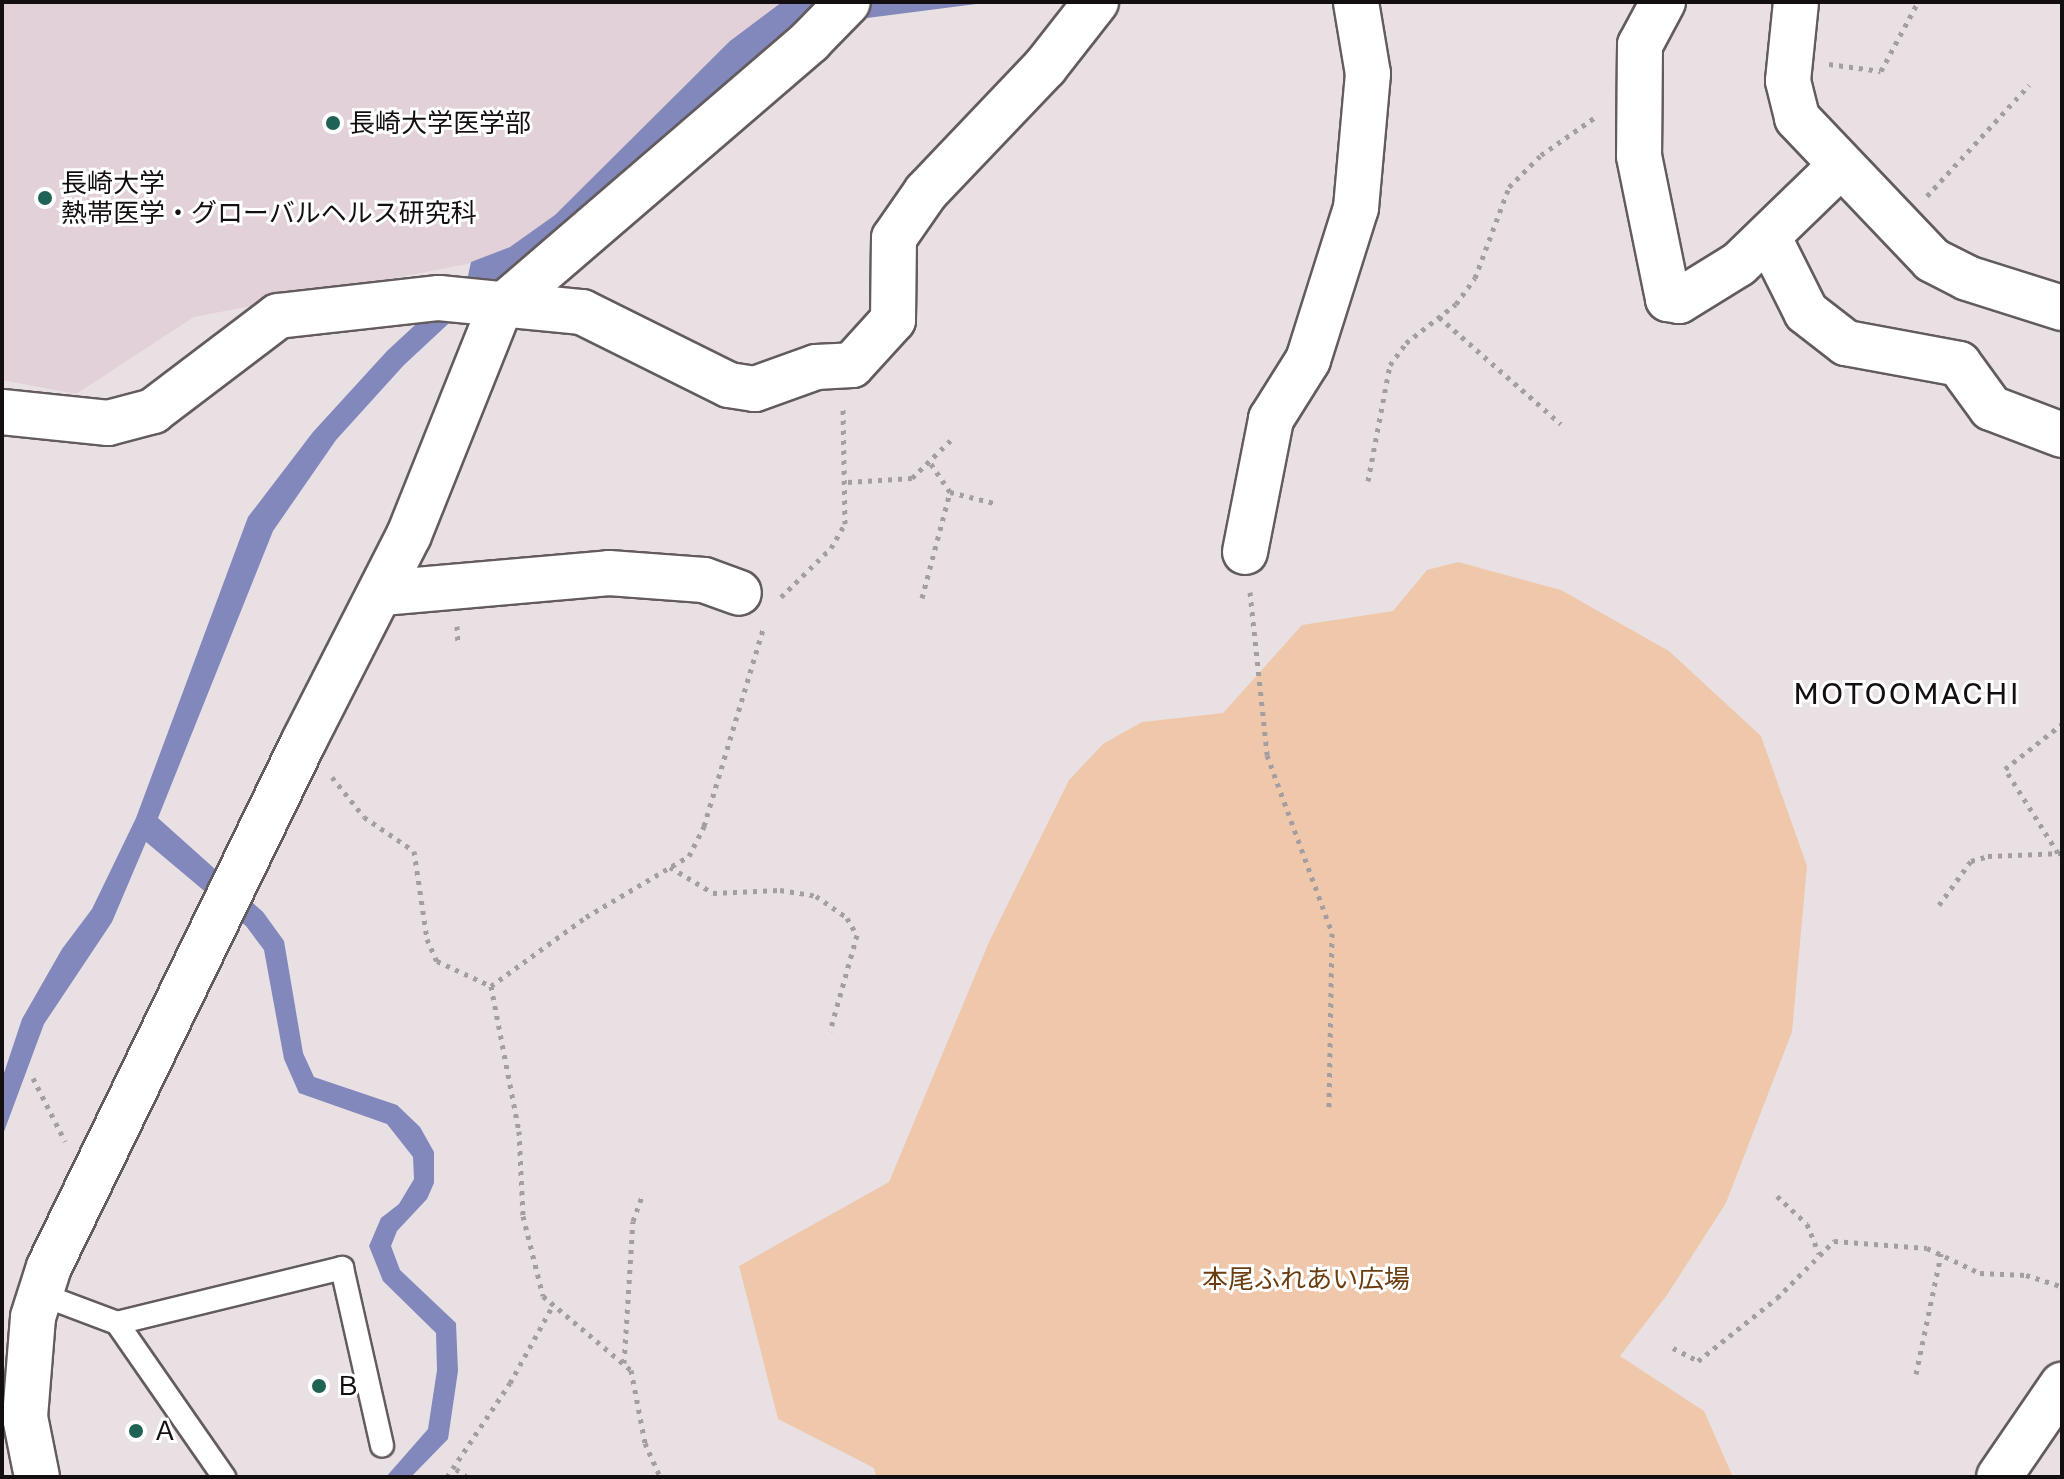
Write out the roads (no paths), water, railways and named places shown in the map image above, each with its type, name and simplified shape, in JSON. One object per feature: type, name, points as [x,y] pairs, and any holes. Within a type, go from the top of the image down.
[{"type":"street","points":[[37,1477],[25,1417],[33,1317],[40,1294],[93,1176],[304,741],[382,593],[443,458],[471,303],[810,41],[848,2]]},
{"type":"street","points":[[2,412],[108,423],[153,411],[278,316],[471,303],[582,312],[729,385],[755,389],[816,367],[852,365],[893,320],[894,238],[926,192],[1045,67],[1096,2]]},
{"type":"street","points":[[1245,552],[1271,419],[1308,360],[1356,208],[1368,74],[1356,2]]},
{"type":"street","points":[[1663,2],[1640,45],[1638,97],[1639,156],[1668,299],[1679,301],[1769,238],[1841,165]]},
{"type":"street","points":[[1796,2],[1794,51],[1788,81],[1797,118],[1898,228],[1932,260],[1967,278],[2062,308]]},
{"type":"street","points":[[1769,238],[1806,312],[1846,343],[1959,364],[1991,408],[2062,435]]},
{"type":"street","points":[[382,593],[609,573],[704,580],[762,603]]},
{"type":"street","points":[[1999,1477],[2062,1385]]},
{"type":"lane","points":[[40,1294],[117,1323],[342,1268],[382,1446]]},
{"type":"lane","points":[[117,1323],[224,1477]]},
{"type":"water","points":[[782,2],[992,2],[797,27],[749,64],[612,202],[490,285],[404,365],[336,440],[273,531],[158,818],[263,912],[284,941],[303,1053],[314,1077],[397,1105],[420,1127],[434,1152],[434,1183],[427,1199],[397,1231],[391,1246],[400,1270],[456,1323],[458,1371],[448,1439],[411,1477],[386,1477],[428,1429],[437,1370],[436,1333],[383,1281],[369,1246],[381,1218],[399,1204],[414,1179],[413,1157],[387,1124],[299,1093],[284,1059],[264,950],[246,926],[146,842],[112,922],[44,1024],[2,1137],[2,1079],[22,1019],[62,949],[92,909],[136,818],[248,517],[313,432],[387,351],[468,276],[471,262],[510,247],[555,215],[730,41]]},
{"type":"place","name":"長崎大学医学部","points":[[333,123]]},
{"type":"place","name":"長崎大学 熱帯医学・グローバルヘルス研究科","points":[[45,198]]},
{"type":"place","name":"Ｂ","points":[[319,1386]]},
{"type":"place","name":"Ａ","points":[[136,1431]]},
{"type":"district","name":"MOTOOMACHI","points":[[1907,693]]},
{"type":"park label","name":"本尾ふれあい広場","points":[[1306,1279]]}]
